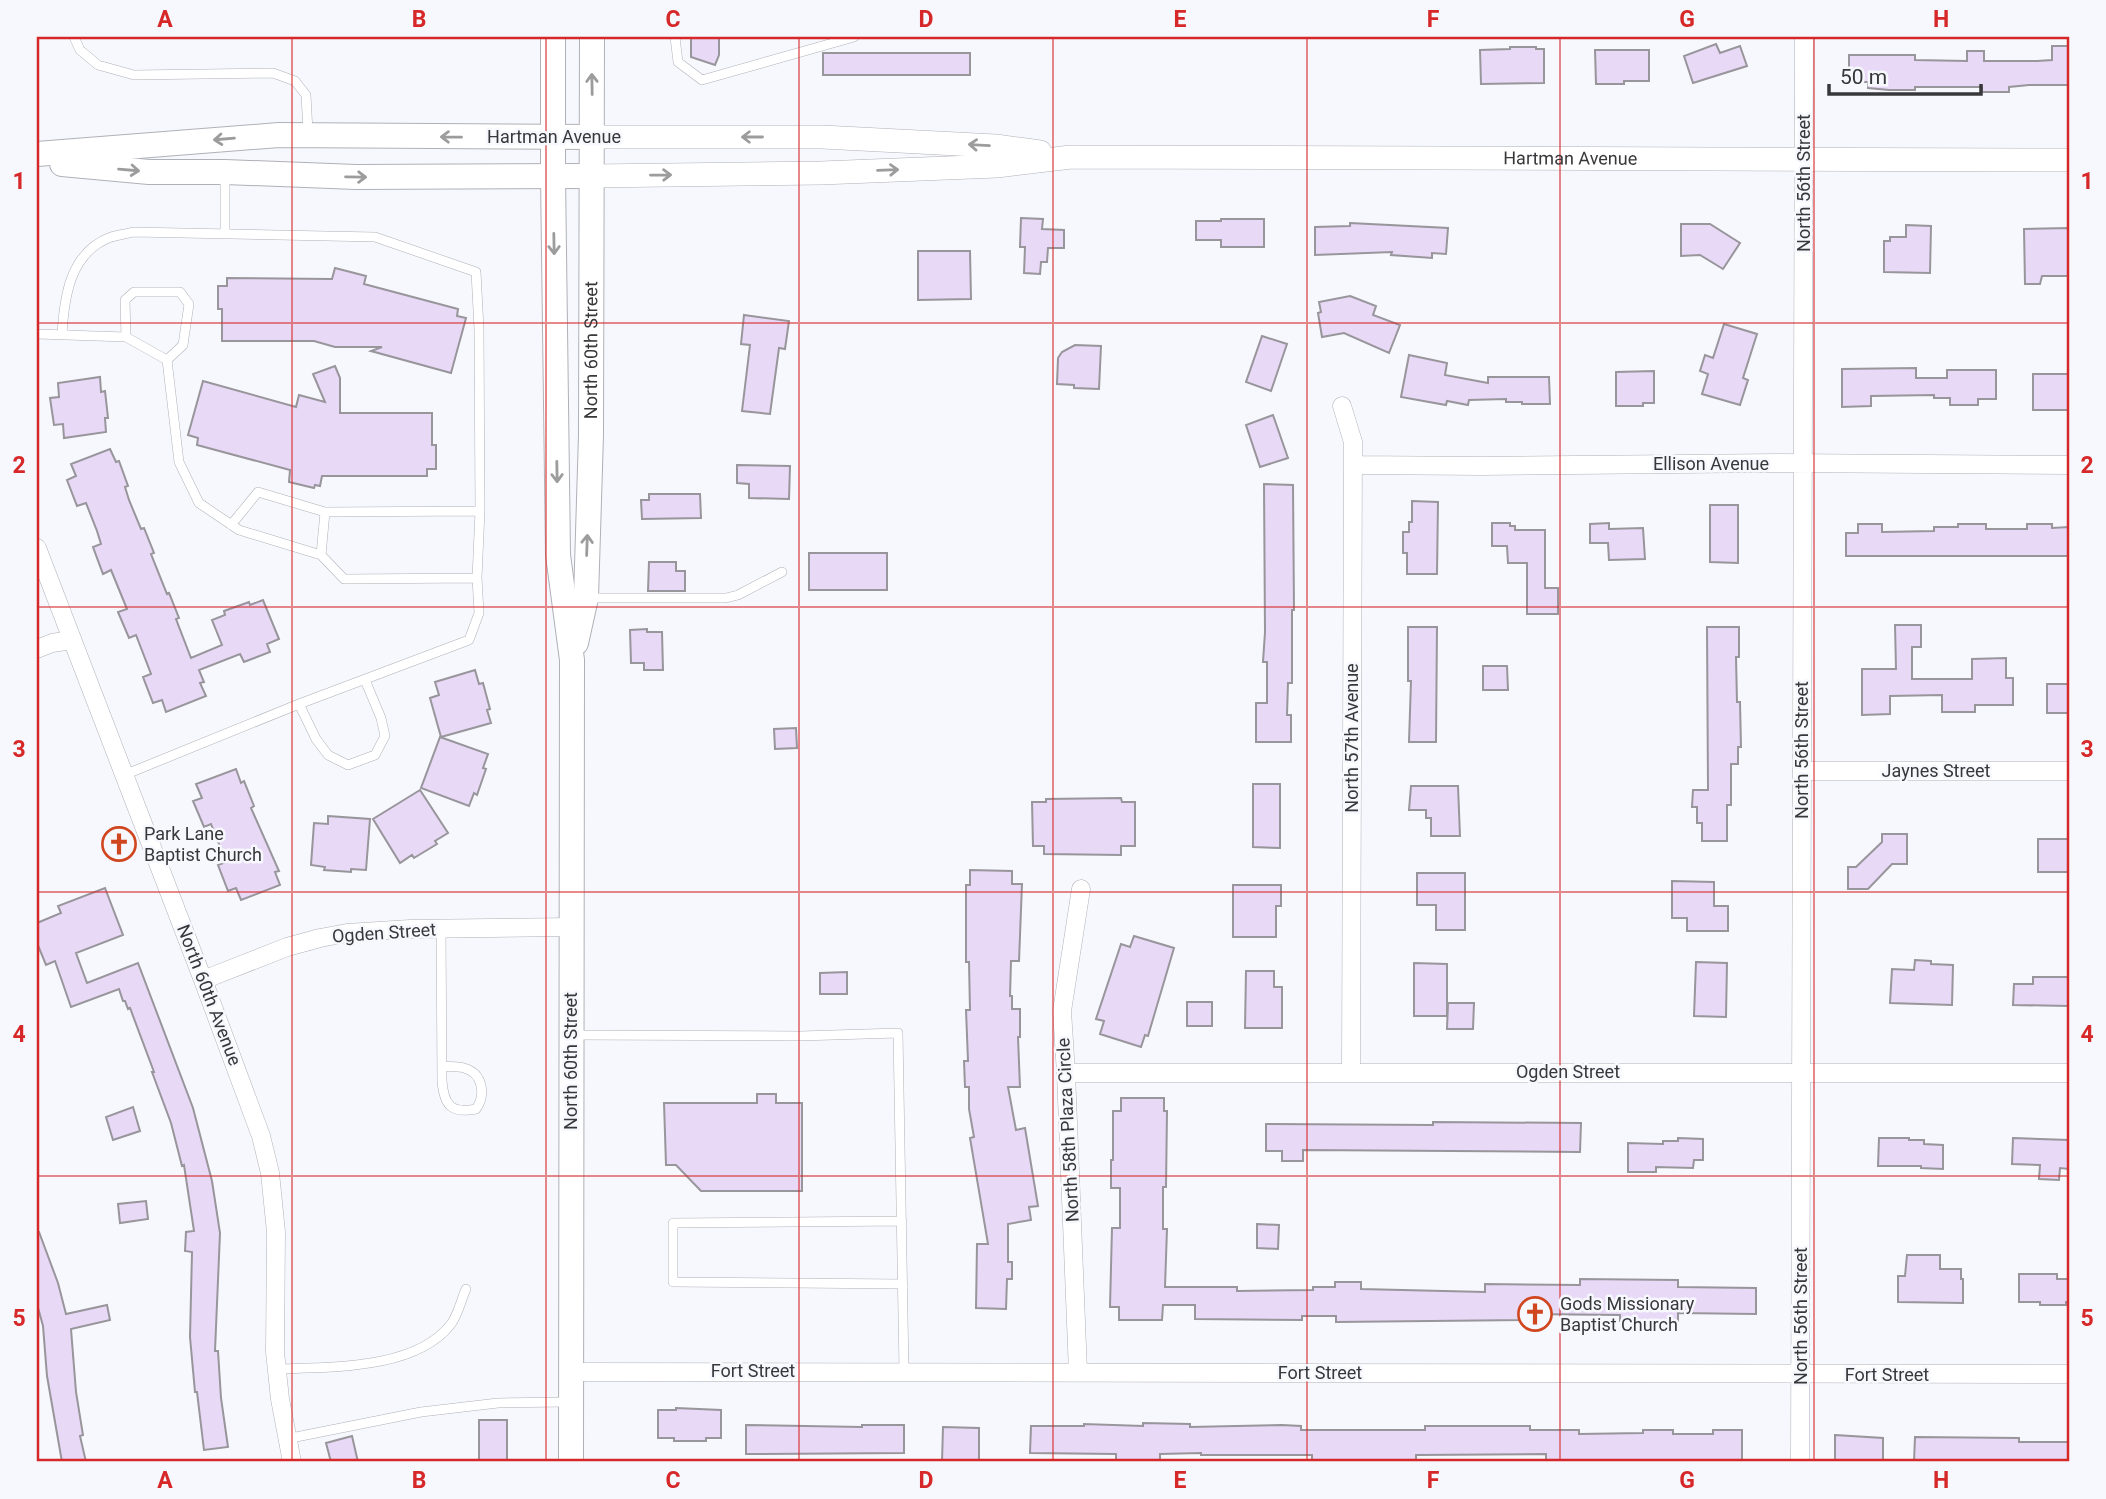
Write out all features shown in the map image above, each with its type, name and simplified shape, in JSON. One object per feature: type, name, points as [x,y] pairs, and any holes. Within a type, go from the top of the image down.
[{"type":"main road","name":"North 60th Street","points":[[553,37],[552,176],[558,555],[572,660],[571,1462]]},
{"type":"main road","name":"North 60th Street","points":[[572,660],[586,598],[591,435],[592,37]]},
{"type":"main road","name":"Hartman Avenue","points":[[37,154],[279,135],[593,137]]},
{"type":"main road","name":"Hartman Avenue","points":[[37,161],[149,172],[356,177],[593,176]]},
{"type":"street","name":"North 56th Street","points":[[1800,1462],[1804,37]]},
{"type":"street","name":"Hartman Avenue","points":[[593,137],[822,137],[996,146],[1071,157]]},
{"type":"street","name":"Hartman Avenue","points":[[593,176],[821,173],[997,166],[1071,157],[2069,160]]},
{"type":"street","name":"North 57th Avenue","points":[[1342,406],[1353,442],[1354,465],[1351,1072]]},
{"type":"street","name":"Ellison Avenue","points":[[1354,465],[2069,465]]},
{"type":"street","name":"North 60th Avenue","points":[[37,548],[251,1106],[270,1173],[276,1232],[274,1310],[277,1369],[286,1439],[292,1462]]},
{"type":"street","points":[[37,649],[72,640]]},
{"type":"street","name":"Jaynes Street","points":[[1802,771],[2069,771]]},
{"type":"street","name":"North 58th Plaza Circle","points":[[1078,1372],[1062,1011],[1081,889]]},
{"type":"street","name":"Ogden Street","points":[[203,979],[287,947],[347,933],[572,927]]},
{"type":"street","name":"Ogden Street","points":[[1066,1073],[2069,1073]]},
{"type":"street","name":"Fort Street","points":[[571,1372],[2069,1374]]},
{"type":"lane","points":[[74,37],[80,50],[98,65],[134,75],[273,73],[295,81],[306,95],[308,135]]},
{"type":"lane","points":[[675,37],[678,62],[702,80],[854,37]]},
{"type":"lane","points":[[225,172],[225,234]]},
{"type":"lane","points":[[62,334],[63,310],[71,276],[79,263],[96,245],[111,237],[133,232],[375,237],[476,272],[479,329],[479,613],[469,640],[299,704],[124,775]]},
{"type":"lane","points":[[126,337],[125,300],[134,292],[180,292],[189,304],[183,345],[167,360]]},
{"type":"lane","points":[[37,334],[126,337],[167,360]]},
{"type":"lane","points":[[167,360],[179,462],[199,503],[239,530],[321,555],[344,579],[477,578]]},
{"type":"lane","points":[[231,525],[258,492],[325,512],[480,511]]},
{"type":"lane","points":[[321,555],[325,512]]},
{"type":"lane","points":[[586,598],[726,598],[738,595],[782,572]]},
{"type":"lane","points":[[299,704],[316,740],[328,755],[348,765],[375,755],[385,736],[381,718],[365,680]]},
{"type":"lane","points":[[441,929],[442,1066],[443,1093],[446,1102],[453,1109],[476,1109],[481,1103],[482,1084],[475,1073],[466,1068],[442,1066]]},
{"type":"lane","points":[[571,1035],[800,1036],[898,1033],[904,1371]]},
{"type":"lane","points":[[902,1221],[673,1223],[673,1282],[903,1284]]},
{"type":"lane","points":[[277,1369],[364,1364],[425,1347],[452,1323],[466,1289]]},
{"type":"lane","points":[[286,1439],[421,1412],[498,1403],[571,1402]]},
{"type":"building","points":[[691,37],[719,37],[719,55],[715,65],[691,57]]},
{"type":"building","points":[[1716,44],[1720,53],[1740,46],[1747,66],[1693,83],[1684,56]]},
{"type":"building","points":[[2052,46],[2069,46],[2069,85],[2029,85],[2009,87],[2009,92],[1982,92],[1982,87],[1915,87],[1915,90],[1889,90],[1868,88],[1868,82],[1849,82],[1849,55],[1915,55],[1915,60],[1967,61],[1967,51],[1984,51],[1984,61],[2037,61],[2052,60]]},
{"type":"building","points":[[1510,47],[1544,49],[1544,83],[1481,84],[1480,50]]},
{"type":"building","points":[[1595,50],[1649,50],[1649,81],[1596,84]]},
{"type":"building","points":[[823,53],[970,53],[970,75],[823,75]]},
{"type":"building","points":[[1021,218],[1043,219],[1042,229],[1064,230],[1064,248],[1048,248],[1047,262],[1041,262],[1040,274],[1024,273],[1025,247],[1020,247]]},
{"type":"building","points":[[1264,219],[1264,247],[1221,247],[1221,240],[1196,240],[1196,221]]},
{"type":"building","points":[[1350,223],[1448,228],[1446,254],[1432,253],[1432,258],[1391,255],[1392,252],[1315,255],[1315,227],[1350,226]]},
{"type":"building","points":[[1681,224],[1710,224],[1740,243],[1723,269],[1700,255],[1681,256]]},
{"type":"building","points":[[1906,225],[1931,226],[1930,273],[1884,272],[1884,241],[1890,241],[1890,237],[1906,237]]},
{"type":"building","points":[[2069,228],[2069,276],[2042,276],[2040,284],[2025,284],[2024,229]]},
{"type":"building","points":[[918,251],[970,251],[971,299],[918,300]]},
{"type":"building","points":[[335,268],[366,276],[364,284],[458,309],[457,316],[466,318],[451,373],[371,351],[382,347],[335,347],[314,341],[222,341],[222,309],[218,309],[218,286],[227,286],[227,278],[332,279]]},
{"type":"building","points":[[1350,296],[1376,306],[1373,315],[1400,325],[1389,353],[1344,333],[1322,337],[1319,302]]},
{"type":"building","points":[[744,315],[789,321],[785,349],[779,348],[770,414],[742,411],[750,345],[741,344]]},
{"type":"building","points":[[1724,324],[1757,334],[1743,378],[1748,380],[1740,405],[1702,394],[1708,374],[1700,371],[1705,355],[1713,358]]},
{"type":"building","points":[[1262,336],[1287,344],[1271,391],[1246,382]]},
{"type":"building","points":[[1075,345],[1101,346],[1099,389],[1057,384],[1058,358],[1062,352]]},
{"type":"building","points":[[1409,355],[1447,363],[1445,375],[1488,383],[1488,377],[1549,377],[1550,404],[1522,404],[1506,402],[1506,399],[1469,400],[1468,405],[1447,401],[1446,405],[1401,397]]},
{"type":"building","points":[[335,366],[340,378],[340,413],[432,413],[432,445],[436,445],[436,469],[427,469],[427,476],[322,476],[320,486],[315,485],[314,488],[289,482],[290,470],[197,445],[198,438],[188,435],[203,381],[296,407],[299,395],[325,402],[313,374]]},
{"type":"building","points":[[1916,368],[1916,378],[1947,378],[1947,370],[1996,370],[1996,399],[1978,399],[1978,405],[1950,405],[1950,398],[1934,398],[1934,395],[1871,396],[1871,406],[1842,407],[1842,369]]},
{"type":"building","points":[[1654,371],[1654,403],[1643,403],[1643,406],[1616,406],[1616,372]]},
{"type":"building","points":[[2033,374],[2069,374],[2069,410],[2033,410]]},
{"type":"building","points":[[100,377],[101,392],[105,391],[108,418],[105,418],[106,432],[64,438],[63,424],[54,425],[50,398],[59,397],[58,383]]},
{"type":"building","points":[[1273,415],[1288,458],[1260,467],[1246,425]]},
{"type":"building","points":[[110,449],[116,462],[119,461],[128,486],[125,487],[129,500],[154,553],[151,554],[179,618],[176,619],[191,658],[222,645],[212,620],[225,615],[224,611],[249,602],[250,605],[263,600],[279,639],[267,644],[270,652],[244,662],[240,654],[199,670],[204,682],[200,683],[206,696],[166,712],[162,700],[153,703],[143,677],[151,674],[136,635],[129,638],[118,612],[127,609],[111,570],[103,574],[93,547],[101,544],[86,503],[77,506],[67,480],[76,476],[71,464]]},
{"type":"building","points":[[737,465],[790,466],[789,499],[749,498],[749,484],[737,483]]},
{"type":"building","points":[[1264,484],[1293,485],[1294,610],[1292,683],[1288,683],[1287,715],[1291,715],[1291,742],[1256,742],[1256,703],[1267,703],[1267,662],[1263,662]]},
{"type":"building","points":[[649,494],[700,494],[701,518],[642,519],[641,500],[649,500]]},
{"type":"building","points":[[1412,501],[1438,502],[1437,574],[1407,574],[1403,532],[1409,532],[1409,522],[1412,522]]},
{"type":"building","points":[[1710,505],[1738,505],[1738,563],[1710,562]]},
{"type":"building","points":[[1492,523],[1510,523],[1510,526],[1515,526],[1515,530],[1545,530],[1545,588],[1558,588],[1558,614],[1527,614],[1527,563],[1508,563],[1507,546],[1492,546]]},
{"type":"building","points":[[1609,523],[1609,529],[1643,528],[1645,559],[1609,560],[1608,543],[1590,543],[1590,524]]},
{"type":"building","points":[[1858,524],[1882,524],[1882,532],[1934,531],[1934,527],[1958,527],[1958,524],[1986,524],[1986,529],[2027,529],[2027,524],[2052,524],[2052,528],[2069,527],[2069,556],[1846,556],[1846,533],[1858,533]]},
{"type":"building","points":[[809,553],[887,553],[887,590],[809,590]]},
{"type":"building","points":[[649,562],[676,562],[676,571],[685,571],[685,591],[648,591]]},
{"type":"building","points":[[1895,625],[1921,625],[1921,647],[1912,647],[1912,679],[1972,679],[1972,659],[2006,658],[2006,678],[2013,678],[2013,705],[1975,705],[1975,712],[1942,712],[1942,695],[1890,696],[1890,714],[1862,715],[1862,669],[1896,669]]},
{"type":"building","points":[[1408,627],[1437,627],[1436,742],[1409,742],[1411,681],[1408,681]]},
{"type":"building","points":[[1707,627],[1739,627],[1739,657],[1736,657],[1741,747],[1738,747],[1738,764],[1731,764],[1731,805],[1727,805],[1727,841],[1702,841],[1702,823],[1697,823],[1697,807],[1692,807],[1693,790],[1708,790]]},
{"type":"building","points":[[647,629],[647,632],[662,632],[663,670],[644,670],[644,663],[631,663],[630,630]]},
{"type":"building","points":[[1483,666],[1507,666],[1508,690],[1483,690]]},
{"type":"building","points":[[475,670],[479,684],[483,683],[491,723],[441,737],[430,698],[439,695],[435,682]]},
{"type":"building","points":[[2047,684],[2069,684],[2069,713],[2047,713]]},
{"type":"building","points":[[796,728],[797,748],[775,749],[774,729]]},
{"type":"building","points":[[440,737],[488,754],[477,795],[474,793],[469,806],[421,788]]},
{"type":"building","points":[[236,769],[241,783],[244,781],[254,806],[251,808],[279,871],[275,872],[280,885],[241,900],[236,888],[228,891],[218,865],[226,862],[211,824],[204,827],[193,801],[202,798],[196,784]]},
{"type":"building","points":[[1253,784],[1280,784],[1280,848],[1253,847]]},
{"type":"building","points":[[1411,786],[1458,786],[1460,836],[1431,836],[1431,818],[1426,818],[1426,810],[1409,810]]},
{"type":"building","points":[[420,790],[448,833],[435,841],[437,844],[400,863],[373,819]]},
{"type":"building","points":[[1121,798],[1122,802],[1135,802],[1135,846],[1121,846],[1121,855],[1044,854],[1044,846],[1033,846],[1032,802],[1046,802],[1046,799]]},
{"type":"building","points":[[328,816],[370,819],[366,870],[324,870],[325,867],[311,865],[314,823],[328,824]]},
{"type":"building","points":[[1882,834],[1907,834],[1907,864],[1892,864],[1868,889],[1848,889],[1848,867],[1856,867],[1882,842]]},
{"type":"building","points":[[2038,839],[2069,839],[2069,872],[2038,872]]},
{"type":"building","points":[[970,870],[1012,871],[1012,884],[1022,884],[1019,961],[1011,961],[1010,996],[1012,1009],[1020,1009],[1020,1087],[1008,1087],[1016,1130],[1025,1128],[1038,1206],[1029,1207],[1031,1220],[1008,1224],[1008,1262],[1012,1262],[1012,1279],[1007,1279],[1006,1309],[976,1308],[977,1244],[988,1244],[970,1138],[974,1137],[969,1109],[969,1087],[965,1087],[964,1061],[968,1061],[966,1010],[970,1010],[969,962],[966,962],[966,885],[970,885]]},
{"type":"building","points":[[1417,873],[1465,873],[1465,930],[1436,930],[1436,905],[1417,905]]},
{"type":"building","points":[[1672,881],[1714,882],[1714,906],[1728,906],[1728,931],[1687,931],[1687,918],[1672,918]]},
{"type":"building","points":[[1233,885],[1281,885],[1281,906],[1276,906],[1276,937],[1233,937]]},
{"type":"building","points":[[105,888],[123,935],[76,953],[87,983],[138,963],[193,1108],[212,1181],[220,1233],[215,1351],[218,1351],[228,1447],[204,1450],[190,1337],[192,1252],[185,1251],[186,1232],[194,1231],[184,1165],[182,1166],[171,1123],[130,1008],[128,1009],[123,1001],[119,989],[71,1007],[55,961],[46,965],[37,943],[37,923],[61,913],[58,906]]},
{"type":"building","points":[[1134,936],[1174,948],[1148,1036],[1145,1035],[1141,1047],[1100,1034],[1104,1021],[1096,1019],[1121,944],[1130,947]]},
{"type":"building","points":[[1915,960],[1953,965],[1952,1005],[1890,1003],[1892,969],[1914,970]]},
{"type":"building","points":[[1696,962],[1727,963],[1726,1017],[1694,1016]]},
{"type":"building","points":[[1414,963],[1447,964],[1447,1016],[1414,1016]]},
{"type":"building","points":[[1246,971],[1274,971],[1274,987],[1282,987],[1282,1028],[1245,1028]]},
{"type":"building","points":[[847,972],[847,994],[820,994],[820,973]]},
{"type":"building","points":[[2033,977],[2069,977],[2069,1006],[2013,1005],[2014,984],[2033,984]]},
{"type":"building","points":[[1187,1002],[1212,1002],[1212,1026],[1187,1026]]},
{"type":"building","points":[[1448,1003],[1474,1003],[1473,1029],[1447,1029]]},
{"type":"building","points":[[757,1094],[776,1094],[776,1103],[802,1103],[802,1191],[701,1191],[676,1165],[666,1165],[664,1103],[757,1103]]},
{"type":"building","points":[[1121,1098],[1164,1098],[1164,1111],[1167,1111],[1166,1187],[1163,1187],[1163,1229],[1167,1229],[1165,1287],[1237,1287],[1237,1291],[1313,1290],[1313,1287],[1335,1287],[1335,1282],[1361,1282],[1361,1289],[1485,1292],[1485,1284],[1580,1285],[1580,1279],[1678,1280],[1678,1287],[1756,1288],[1756,1314],[1678,1313],[1678,1321],[1620,1321],[1620,1315],[1524,1314],[1524,1320],[1336,1322],[1336,1316],[1302,1316],[1302,1320],[1195,1319],[1195,1305],[1163,1305],[1162,1320],[1119,1320],[1119,1307],[1110,1307],[1112,1228],[1120,1228],[1120,1188],[1111,1188],[1111,1160],[1113,1111],[1121,1111]]},
{"type":"building","points":[[133,1107],[140,1131],[113,1140],[106,1117]]},
{"type":"building","points":[[1433,1122],[1581,1123],[1580,1152],[1303,1150],[1303,1161],[1282,1161],[1282,1151],[1266,1151],[1266,1124],[1433,1125]]},
{"type":"building","points":[[1678,1138],[1703,1139],[1703,1160],[1694,1160],[1693,1168],[1656,1167],[1656,1172],[1628,1172],[1628,1143],[1663,1144],[1663,1141],[1678,1141]]},
{"type":"building","points":[[1879,1138],[1909,1138],[1924,1140],[1924,1144],[1943,1145],[1943,1169],[1878,1166]]},
{"type":"building","points":[[2013,1138],[2069,1140],[2069,1169],[2060,1168],[2059,1180],[2039,1179],[2040,1165],[2012,1164]]},
{"type":"building","points":[[146,1201],[148,1219],[120,1223],[118,1204]]},
{"type":"building","points":[[1257,1224],[1279,1225],[1278,1249],[1257,1248]]},
{"type":"building","points":[[37,1232],[58,1283],[66,1314],[107,1305],[110,1320],[71,1329],[76,1392],[83,1435],[80,1436],[86,1462],[62,1462],[47,1376],[43,1326],[37,1304]]},
{"type":"building","points":[[1907,1255],[1940,1255],[1940,1269],[1961,1269],[1963,1303],[1898,1302],[1898,1276],[1905,1276]]},
{"type":"building","points":[[2019,1274],[2057,1274],[2057,1279],[2069,1279],[2069,1302],[2066,1302],[2066,1305],[2040,1305],[2040,1302],[2019,1302]]},
{"type":"building","points":[[658,1410],[721,1410],[721,1438],[674,1441],[674,1438],[658,1438]]},
{"type":"building","points":[[479,1420],[507,1420],[507,1462],[479,1462]]},
{"type":"building","points":[[1143,1423],[1190,1424],[1190,1427],[1282,1425],[1301,1426],[1301,1430],[1425,1430],[1425,1426],[1530,1426],[1530,1430],[1579,1430],[1579,1434],[1673,1430],[1673,1434],[1713,1434],[1713,1430],[1742,1430],[1742,1462],[1546,1462],[1546,1454],[1416,1455],[1416,1460],[1312,1462],[1312,1455],[1201,1453],[1160,1454],[1160,1462],[1116,1462],[1116,1454],[1030,1453],[1031,1426],[1143,1426]]},
{"type":"building","points":[[746,1425],[904,1425],[904,1453],[746,1454]]},
{"type":"building","points":[[943,1427],[979,1428],[979,1462],[942,1462]]},
{"type":"building","points":[[1835,1435],[1883,1438],[1883,1462],[1835,1462]]},
{"type":"building","points":[[352,1436],[358,1462],[331,1462],[326,1443]]},
{"type":"building","points":[[1915,1437],[2019,1438],[2019,1442],[2069,1442],[2069,1462],[1914,1462]]},
{"type":"place","name":"Park Lane Baptist Church","points":[[119,844]]},
{"type":"place","name":"Gods Missionary Baptist Church","points":[[1535,1314]]}]
